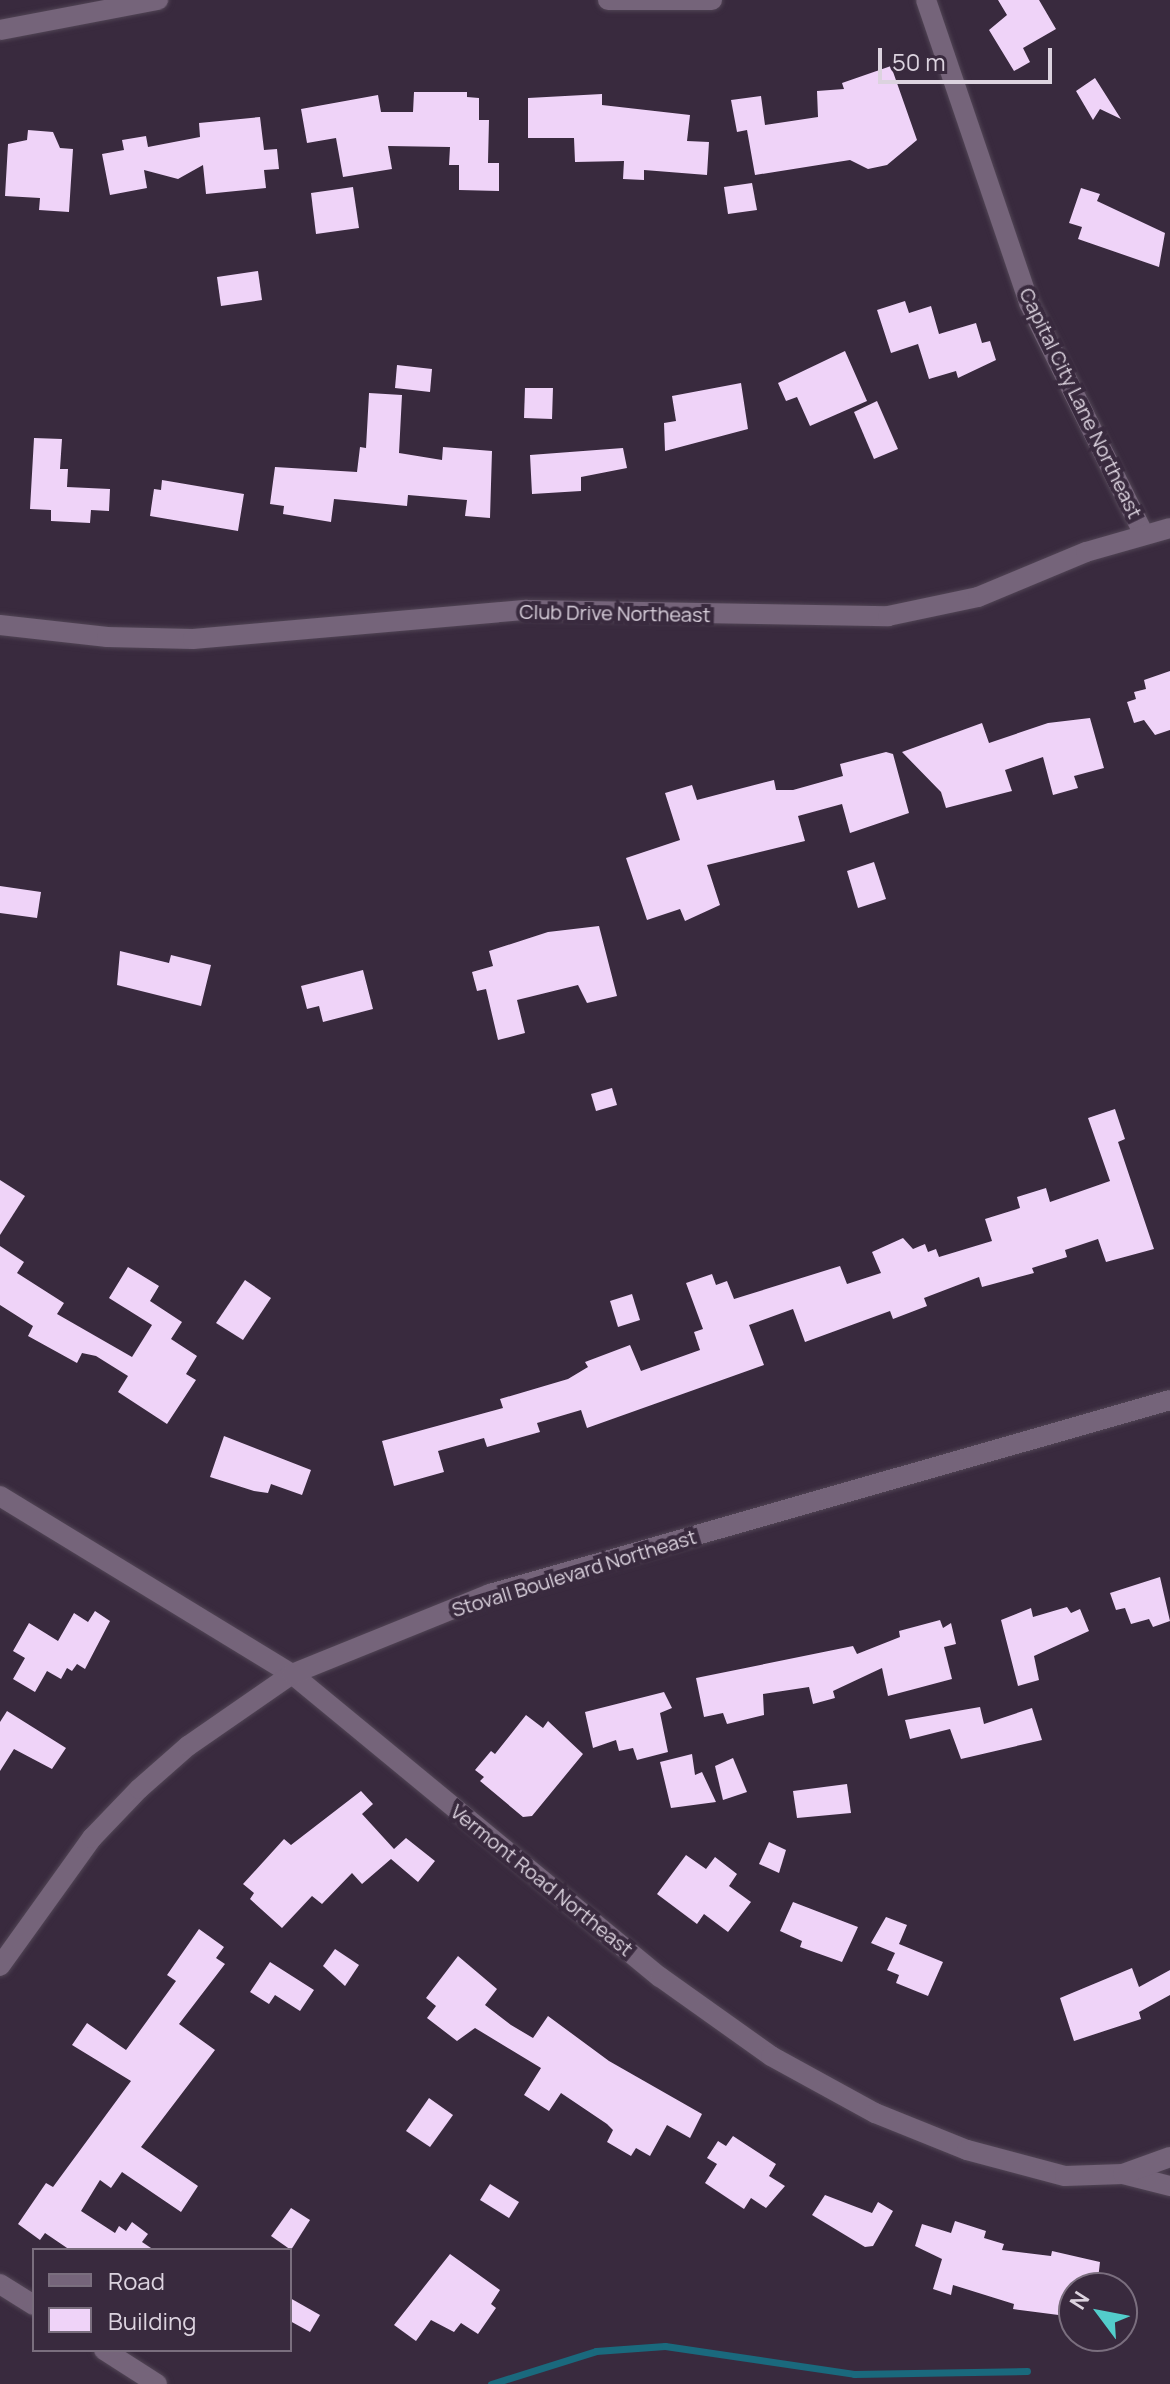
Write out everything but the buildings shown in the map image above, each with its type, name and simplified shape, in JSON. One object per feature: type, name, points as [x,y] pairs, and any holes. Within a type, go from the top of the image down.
[{"type":"street","points":[[0,30],[158,0]]},
{"type":"street","points":[[608,0],[712,0]]},
{"type":"street","name":"Capital City Lane Northeast","points":[[926,0],[1029,303],[1143,533]]},
{"type":"street","name":"Club Drive Northeast","points":[[0,625],[107,637],[193,639],[527,610],[888,616],[978,597],[1143,533],[1170,528]]},
{"type":"street","name":"Stovall Boulevard Northeast","points":[[0,1966],[92,1838],[139,1789],[188,1746],[292,1674],[490,1594],[1170,1400]]},
{"type":"street","name":"Vermont Road Northeast","points":[[0,1496],[292,1674],[660,1977],[771,2056],[875,2113],[967,2150],[1065,2176],[1123,2174],[1170,2186]]},
{"type":"street","name":"Vermont Road Northeast","points":[[1123,2174],[1170,2157]]},
{"type":"street","points":[[0,2284],[32,2304]]},
{"type":"street","points":[[107,2352],[157,2384]]},
{"type":"waterway","points":[[491,2384],[596,2351],[665,2346],[854,2374],[1027,2371]]}]
